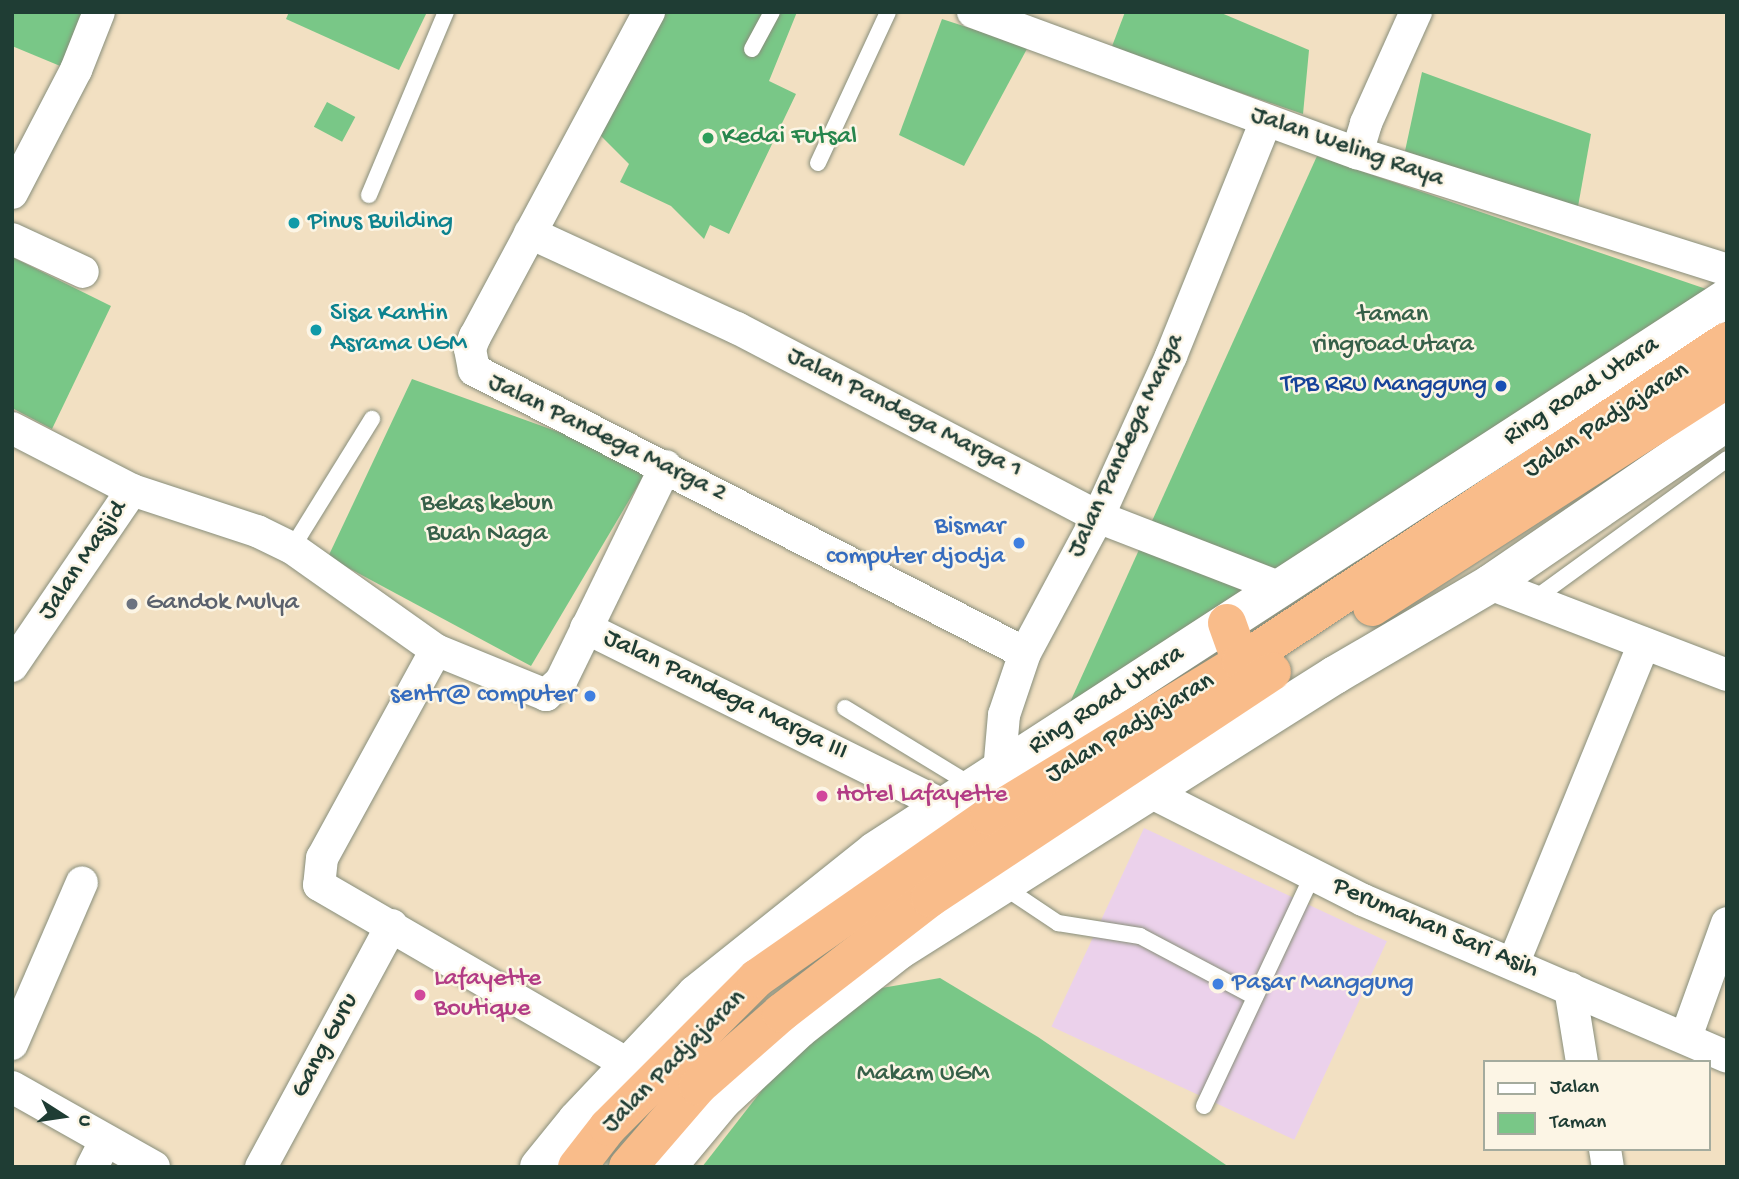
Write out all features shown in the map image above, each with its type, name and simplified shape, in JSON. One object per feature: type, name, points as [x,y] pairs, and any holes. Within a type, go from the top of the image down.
[{"type":"highway","name":"Jalan Padjajaran","points":[[577,1167],[616,1118],[757,978],[989,816],[1241,662],[1727,341]]},
{"type":"highway","name":"Jalan Padjajaran","points":[[628,1167],[698,1086],[781,1013],[930,898],[1727,379]]},
{"type":"highway","points":[[1227,623],[1241,662]]},
{"type":"street","points":[[12,193],[76,70],[99,12]]},
{"type":"street","name":"Jalan Pandega Marga 2","points":[[649,12],[475,336],[470,349],[474,370],[666,466],[1024,653]]},
{"type":"street","name":"Jalan Weling Raya","points":[[972,12],[1357,153],[1727,270]]},
{"type":"street","points":[[1357,153],[1366,123],[1416,12]]},
{"type":"street","name":"Jalan Pandega Marga","points":[[972,788],[1004,715],[1024,653],[1098,517],[1171,356],[1266,121]]},
{"type":"street","name":"Jalan Pandega Marga 1","points":[[530,233],[737,328],[1098,517],[1281,588]]},
{"type":"street","points":[[12,239],[83,272]]},
{"type":"street","name":"Ring Road Utara","points":[[539,1167],[696,994],[766,933],[875,851],[1727,298]]},
{"type":"street","points":[[667,1167],[722,1101],[799,1029],[898,951],[1148,791],[1490,584],[1727,422]]},
{"type":"street","name":"Jalan Pandega Marga III","points":[[12,428],[132,490],[257,531],[292,548],[436,650],[546,695],[561,681],[586,628],[972,788]]},
{"type":"street","points":[[586,628],[666,466]]},
{"type":"street","name":"Jalan Masjid","points":[[12,666],[132,490]]},
{"type":"street","points":[[1490,584],[1727,675]]},
{"type":"street","points":[[1514,962],[1644,643]]},
{"type":"street","points":[[436,650],[317,868],[319,886],[392,925],[629,1065]]},
{"type":"street","name":"Perumahan Sari Asih","points":[[1148,791],[1312,876],[1727,1057]]},
{"type":"street","points":[[12,1044],[82,882]]},
{"type":"street","points":[[1686,1037],[1727,923]]},
{"type":"street","name":"Gang Guru","points":[[261,1167],[392,925]]},
{"type":"street","points":[[1570,988],[1582,1060]]},
{"type":"street","points":[[12,1087],[98,1154],[154,1167]]},
{"type":"lane","points":[[369,195],[446,12]]},
{"type":"lane","points":[[752,49],[772,12]]},
{"type":"lane","points":[[818,163],[888,12]]},
{"type":"lane","points":[[292,548],[372,419]]},
{"type":"lane","points":[[1533,600],[1727,458]]},
{"type":"lane","points":[[845,708],[972,788]]},
{"type":"lane","points":[[1204,1106],[1312,876]]},
{"type":"lane","points":[[1001,885],[1058,923],[1140,936],[1255,997]]},
{"type":"shaded area","name":"Pasar Manggung","points":[[1144,828],[1387,941],[1294,1140],[1051,1026]]},
{"type":"green space","points":[[12,12],[87,12],[65,68],[12,46]]},
{"type":"green space","points":[[289,12],[427,12],[399,70],[286,19]]},
{"type":"green space","points":[[641,12],[797,12],[769,81],[796,94],[729,234],[710,225],[704,239],[671,206],[620,182],[629,164],[587,122]]},
{"type":"green space","points":[[1125,12],[1219,12],[1309,50],[1303,114],[1111,49]]},
{"type":"green space","points":[[942,19],[1028,47],[964,166],[899,135]]},
{"type":"green space","points":[[1422,72],[1591,134],[1577,212],[1405,151]]},
{"type":"green space","points":[[327,102],[355,117],[342,142],[314,127]]},
{"type":"green space","name":"taman ringroad utara","points":[[1317,156],[1712,291],[1067,709]]},
{"type":"green space","points":[[12,257],[111,306],[52,429],[12,408]]},
{"type":"green space","name":"Bekas kebun Buah Naga","points":[[412,379],[650,465],[531,666],[328,557]]},
{"type":"green space","name":"Makam UGM","points":[[940,978],[1038,1037],[1229,1167],[702,1167],[773,1076],[870,990]]},
{"type":"place","name":"Kedai Futsal","points":[[708,138]]},
{"type":"place","name":"Pinus Building","points":[[294,223]]},
{"type":"place","name":"Sisa Kantin Asrama UGM","points":[[316,330]]},
{"type":"place","name":"TPB RRU Manggung","points":[[1501,386]]},
{"type":"place","name":"Bismar computer djodja","points":[[1019,543]]},
{"type":"place","name":"Gandok Mulya","points":[[132,604]]},
{"type":"place","name":"sentr@ computer","points":[[590,696]]},
{"type":"place","name":"Hotel Lafayette","points":[[822,796]]},
{"type":"place","name":"Pasar Manggung","points":[[1218,984]]},
{"type":"place","name":"Lafayette Boutique","points":[[420,995]]}]
